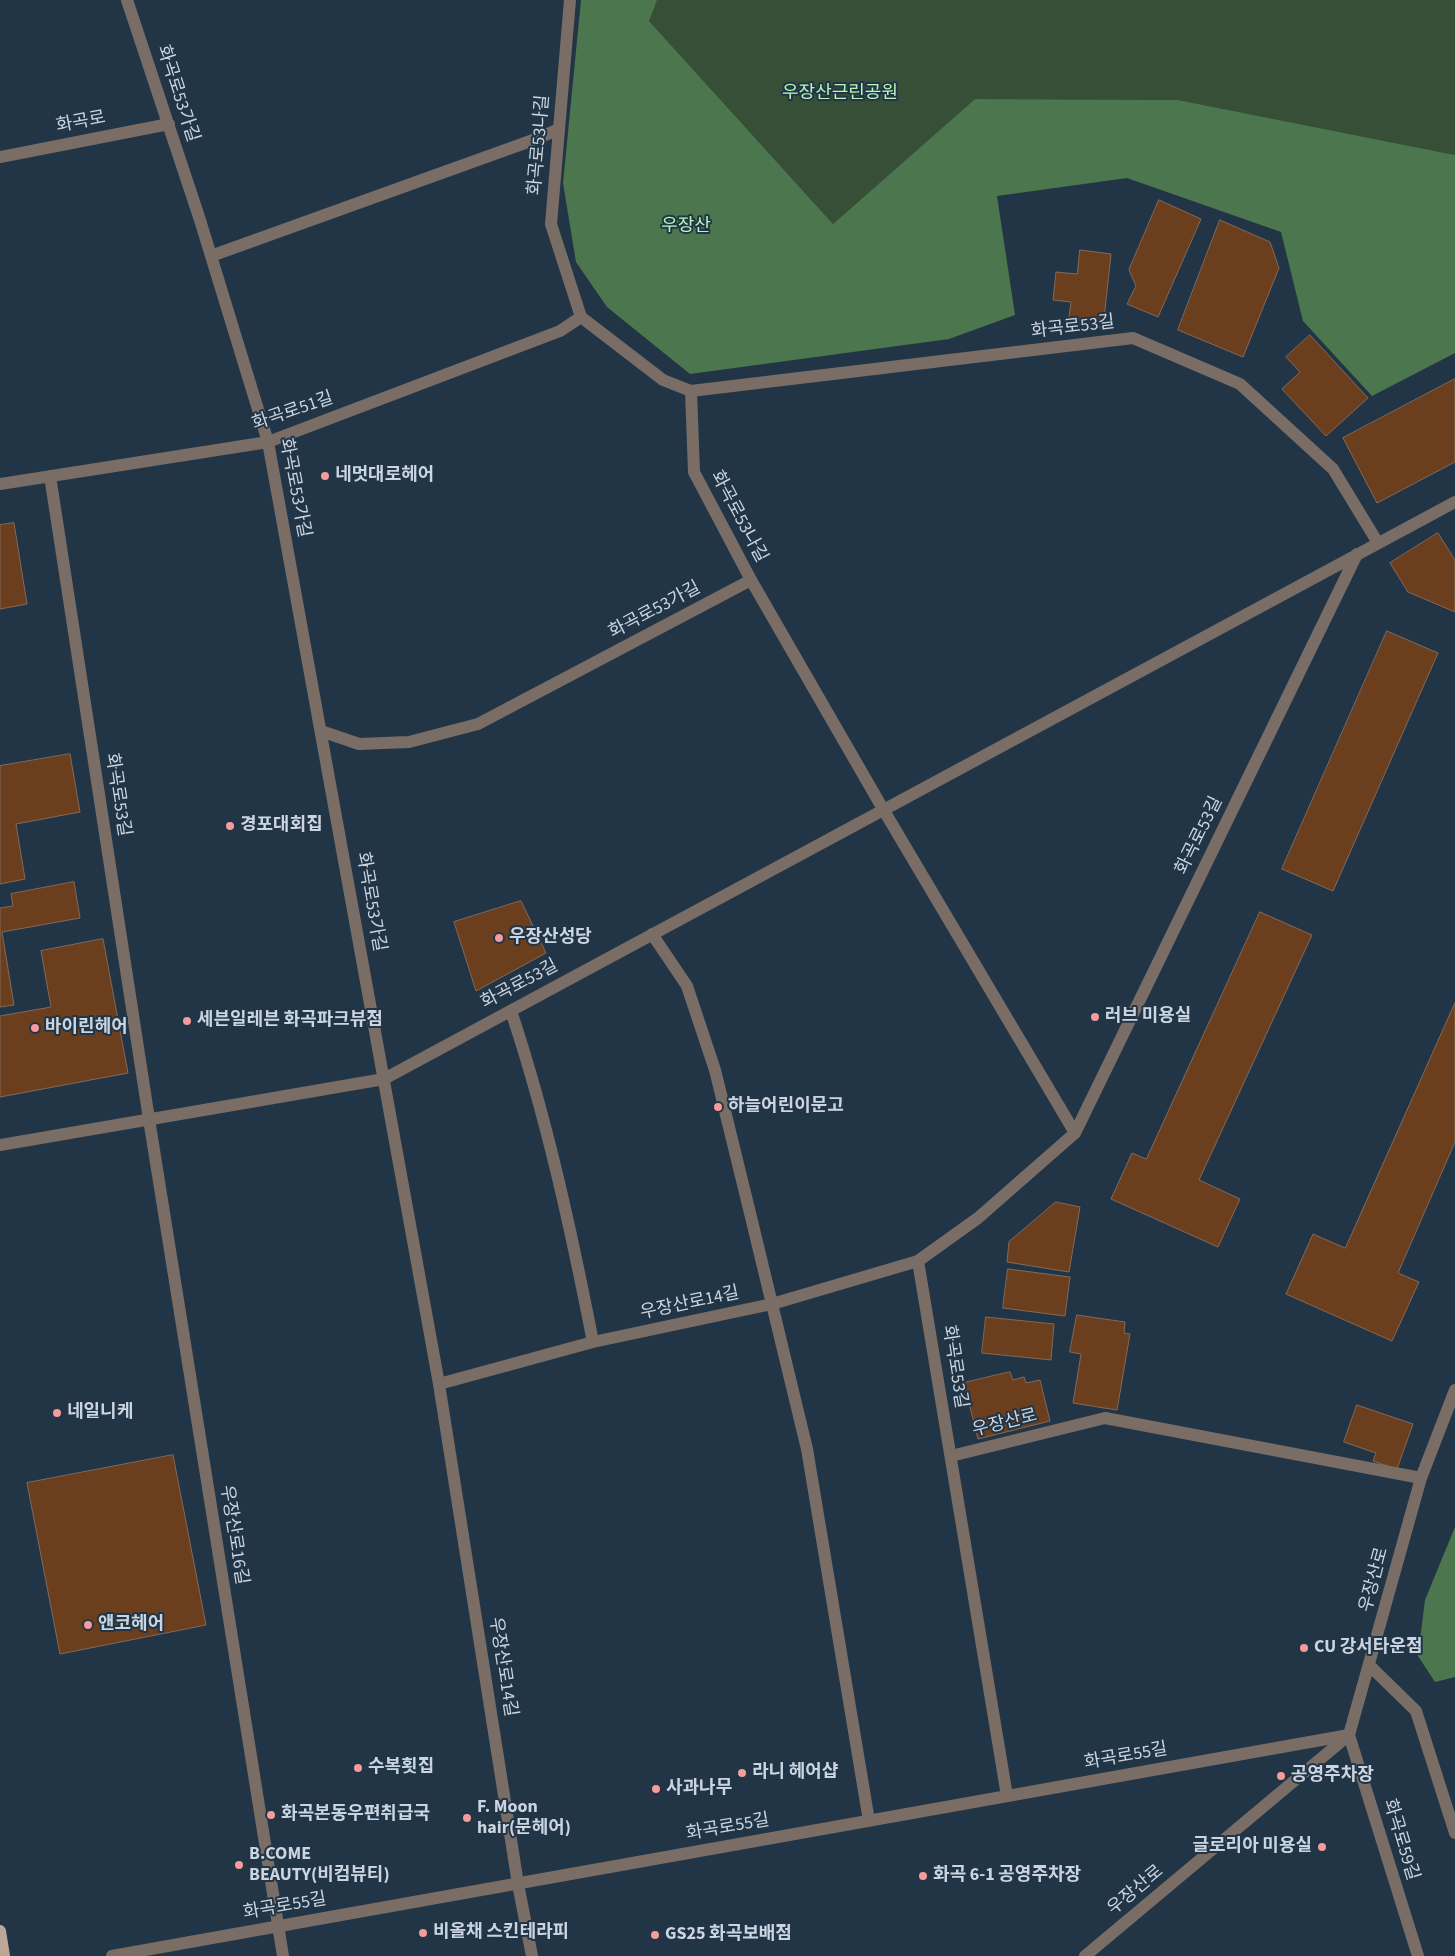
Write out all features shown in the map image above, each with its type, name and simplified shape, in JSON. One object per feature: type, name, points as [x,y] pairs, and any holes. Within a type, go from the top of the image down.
[{"type":"main road","points":[[0,1931],[4,1956]]},
{"type":"street","name":"화곡로53가길","points":[[127,0],[211,256],[268,442],[384,1079]]},
{"type":"street","name":"화곡로53나길","points":[[570,0],[551,224],[581,317]]},
{"type":"street","name":"화곡로","points":[[0,157],[168,124]]},
{"type":"street","points":[[211,256],[536,139],[559,129]]},
{"type":"street","points":[[581,317],[663,380],[690,391]]},
{"type":"street","name":"화곡로51길","points":[[0,484],[268,442],[560,331],[581,317]]},
{"type":"street","name":"화곡로53길","points":[[690,391],[1133,338],[1240,384],[1333,469],[1378,543]]},
{"type":"street","name":"화곡로53나길","points":[[690,391],[694,472],[751,580],[883,809]]},
{"type":"street","name":"화곡로53길","points":[[50,476],[149,1119]]},
{"type":"street","name":"화곡로53길","points":[[0,1145],[384,1079],[1455,502]]},
{"type":"street","name":"화곡로53길","points":[[1007,1796],[918,1261],[978,1218],[1076,1133],[1357,554]]},
{"type":"street","name":"화곡로53가길","points":[[321,731],[359,744],[409,742],[478,724],[751,580]]},
{"type":"street","points":[[883,809],[1076,1133]]},
{"type":"street","points":[[652,934],[687,986],[706,1039],[772,1304],[807,1449],[869,1821]]},
{"type":"street","points":[[511,1011],[550,1140],[570,1226],[593,1342]]},
{"type":"street","name":"우장산로14길","points":[[384,1079],[439,1384],[518,1884],[532,1956]]},
{"type":"street","name":"우장산로16길","points":[[149,1119],[283,1956]]},
{"type":"street","name":"우장산로14길","points":[[439,1384],[593,1342],[772,1304],[918,1261]]},
{"type":"street","name":"우장산로","points":[[1085,1956],[1349,1735],[1421,1478],[1455,1390]]},
{"type":"street","name":"우장산로","points":[[951,1456],[1105,1418],[1421,1478]]},
{"type":"street","points":[[1369,1665],[1416,1711],[1455,1833]]},
{"type":"street","name":"화곡로55길","points":[[112,1956],[1349,1735]]},
{"type":"street","name":"화곡로59길","points":[[1349,1735],[1418,1956]]},
{"type":"green space","name":"우장산","points":[[581,0],[657,0],[649,21],[833,224],[975,99],[1178,100],[1455,155],[1455,353],[1372,396],[1303,321],[1281,232],[1127,178],[997,196],[1015,315],[949,339],[690,374],[607,307],[576,262],[563,183]]},
{"type":"green space","name":"우장산근린공원","points":[[657,0],[1455,0],[1455,155],[1178,100],[975,99],[833,224],[648,20]]},
{"type":"green space","points":[[1455,1527],[1455,1677],[1435,1682],[1418,1656],[1425,1600]]},
{"type":"building","points":[[1159,200],[1201,219],[1158,317],[1127,304],[1136,286],[1129,270]]},
{"type":"building","points":[[1220,220],[1270,242],[1279,268],[1243,357],[1178,330]]},
{"type":"building","points":[[1080,250],[1111,254],[1103,328],[1068,324],[1071,302],[1053,300],[1056,272],[1077,274]]},
{"type":"building","points":[[1310,335],[1368,398],[1326,436],[1282,389],[1300,372],[1286,357]]},
{"type":"building","points":[[1455,379],[1455,462],[1377,503],[1343,438]]},
{"type":"building","points":[[14,523],[27,604],[0,609],[0,525]]},
{"type":"building","points":[[1438,533],[1455,560],[1455,612],[1408,592],[1390,563]]},
{"type":"building","points":[[1387,631],[1438,653],[1333,891],[1282,869]]},
{"type":"building","points":[[70,754],[80,812],[16,824],[25,879],[0,884],[0,766]]},
{"type":"building","points":[[74,882],[80,918],[2,932],[14,1005],[0,1007],[0,908],[13,906],[11,894]]},
{"type":"building","name":"우장산성당","points":[[521,901],[546,953],[476,991],[454,922]]},
{"type":"building","points":[[1260,912],[1312,935],[1199,1180],[1240,1199],[1218,1247],[1111,1199],[1132,1153],[1146,1159]]},
{"type":"building","points":[[103,939],[128,1073],[0,1097],[0,1016],[51,1007],[41,951]]},
{"type":"building","points":[[1455,1003],[1455,1142],[1398,1273],[1419,1282],[1392,1341],[1286,1294],[1313,1234],[1345,1248]]},
{"type":"building","points":[[1056,1202],[1080,1207],[1069,1272],[1007,1262],[1009,1242]]},
{"type":"building","points":[[1008,1269],[1070,1277],[1065,1316],[1003,1308]]},
{"type":"building","points":[[1077,1315],[1125,1322],[1124,1333],[1130,1334],[1117,1410],[1073,1403],[1081,1354],[1070,1352]]},
{"type":"building","points":[[986,1317],[1054,1324],[1051,1360],[982,1353]]},
{"type":"building","points":[[1010,1372],[1013,1380],[1024,1377],[1026,1383],[1040,1380],[1050,1421],[978,1439],[964,1383]]},
{"type":"building","points":[[1357,1405],[1413,1424],[1397,1469],[1373,1461],[1376,1453],[1344,1442]]},
{"type":"building","points":[[173,1455],[206,1625],[60,1654],[27,1483]]},
{"type":"place","name":"네멋대로헤어","points":[[325,476]]},
{"type":"place","name":"경포대회집","points":[[230,826]]},
{"type":"place","name":"우장산성당","points":[[499,938]]},
{"type":"place","name":"러브 미용실","points":[[1095,1017]]},
{"type":"place","name":"세븐일레븐 화곡파크뷰점","points":[[187,1021]]},
{"type":"place","name":"바이린헤어","points":[[35,1028]]},
{"type":"place","name":"하늘어린이문고","points":[[718,1107]]},
{"type":"place","name":"네일니케","points":[[57,1413]]},
{"type":"place","name":"앤코헤어","points":[[88,1625]]},
{"type":"place","name":"CU 강서타운점","points":[[1304,1648]]},
{"type":"place","name":"수복횟집","points":[[358,1768]]},
{"type":"place","name":"라니 헤어샵","points":[[742,1773]]},
{"type":"place","name":"공영주차장","points":[[1281,1776]]},
{"type":"place","name":"사과나무","points":[[656,1789]]},
{"type":"place","name":"화곡본동우편취급국","points":[[271,1815]]},
{"type":"place","name":"F. Moon hair(문헤어)","points":[[467,1818]]},
{"type":"place","name":"글로리아 미용실","points":[[1322,1847]]},
{"type":"place","name":"B.COME BEAUTY(비컴뷰티)","points":[[239,1865]]},
{"type":"place","name":"화곡 6-1 공영주차장","points":[[923,1876]]},
{"type":"place","name":"비올채 스킨테라피","points":[[423,1933]]},
{"type":"place","name":"GS25 화곡보배점","points":[[655,1935]]}]
